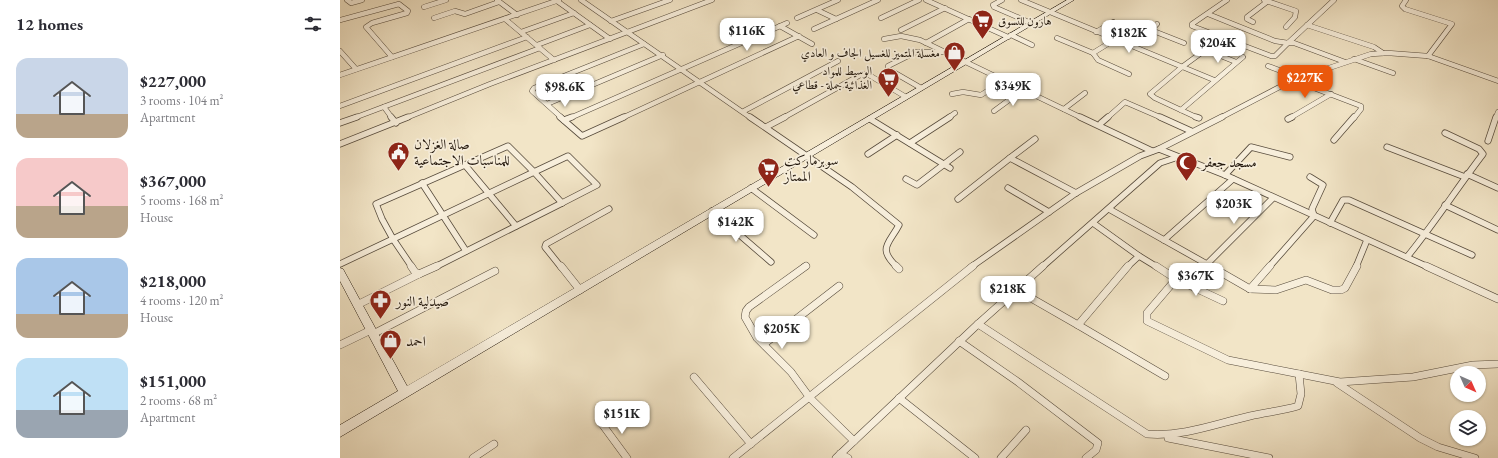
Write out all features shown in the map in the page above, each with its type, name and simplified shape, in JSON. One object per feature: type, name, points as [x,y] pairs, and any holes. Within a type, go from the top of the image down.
[{"type":"street","points":[[347,0],[351,3],[362,0]]},
{"type":"street","points":[[424,7],[446,0]]},
{"type":"street","points":[[542,0],[548,4]]},
{"type":"street","points":[[340,75],[558,0],[610,39]]},
{"type":"street","points":[[581,0],[766,126],[852,187],[870,203],[897,222],[899,225],[888,240],[886,252],[899,269]]},
{"type":"street","points":[[611,21],[670,0]]},
{"type":"street","points":[[340,144],[712,0]]},
{"type":"street","points":[[797,18],[838,0]]},
{"type":"street","points":[[814,29],[878,0]]},
{"type":"street","points":[[880,18],[919,0]]},
{"type":"street","points":[[926,0],[1032,45]]},
{"type":"street","points":[[1002,0],[993,5],[994,7],[1031,23]]},
{"type":"street","points":[[1021,0],[1114,40],[1214,80]]},
{"type":"street","points":[[340,431],[1071,0]]},
{"type":"street","points":[[1227,0],[1192,24],[1192,26],[1271,56],[1274,56],[1306,24],[1316,18],[1334,0]]},
{"type":"street","points":[[1406,0],[1402,6],[1405,9],[1452,24],[1428,56]]},
{"type":"street","points":[[434,18],[456,11],[465,14],[498,1],[517,15]]},
{"type":"street","points":[[1253,22],[1247,19],[1248,17],[1266,1],[1296,11],[1295,17],[1286,27]]},
{"type":"street","points":[[340,20],[399,4],[408,11],[407,13],[366,27],[392,57]]},
{"type":"street","points":[[900,30],[945,8]]},
{"type":"street","points":[[817,10],[836,19]]},
{"type":"street","points":[[521,32],[574,13]]},
{"type":"street","points":[[1208,14],[1275,41],[1301,45],[1345,62]]},
{"type":"street","points":[[505,19],[554,60]]},
{"type":"street","points":[[926,43],[969,19]]},
{"type":"street","points":[[1096,32],[1113,22]]},
{"type":"street","points":[[564,120],[787,23]]},
{"type":"street","points":[[1128,45],[1151,30],[1156,24]]},
{"type":"street","points":[[1306,24],[1374,47],[1383,53]]},
{"type":"street","points":[[340,123],[590,25]]},
{"type":"street","points":[[780,26],[812,44]]},
{"type":"street","points":[[1151,30],[1184,44]]},
{"type":"street","points":[[644,44],[534,88],[532,91],[582,136],[799,36]]},
{"type":"street","points":[[884,39],[901,36],[926,43],[1064,109],[1155,150],[1178,157],[1233,179],[1498,299]]},
{"type":"street","points":[[340,106],[368,94],[527,37]]},
{"type":"street","points":[[1057,38],[1093,53],[1098,60],[1129,74]]},
{"type":"street","points":[[1093,53],[1114,40]]},
{"type":"street","points":[[1199,118],[1154,98],[1150,94],[1182,67],[1212,45]]},
{"type":"street","points":[[1206,50],[1236,62]]},
{"type":"street","points":[[340,51],[356,69]]},
{"type":"street","points":[[921,88],[888,69],[888,66],[916,52],[947,52]]},
{"type":"street","points":[[734,458],[969,269],[1076,193],[1140,156],[1155,150],[1293,80],[1354,59],[1383,53],[1428,56],[1498,82]]},
{"type":"street","points":[[547,104],[663,55]]},
{"type":"street","points":[[1181,110],[1242,56]]},
{"type":"street","points":[[1354,59],[1393,73]]},
{"type":"street","points":[[744,111],[838,61]]},
{"type":"street","points":[[1268,66],[1300,78]]},
{"type":"street","points":[[766,126],[862,74],[869,75],[906,98]]},
{"type":"street","points":[[952,94],[962,92],[981,95],[1005,80]]},
{"type":"street","points":[[1293,80],[1354,103],[1362,108],[1334,140]]},
{"type":"street","points":[[994,111],[1024,89]]},
{"type":"street","points":[[1064,109],[1085,93]]},
{"type":"street","points":[[1288,119],[1331,94]]},
{"type":"street","points":[[1101,123],[1125,102],[1128,102],[1191,131]]},
{"type":"street","points":[[384,107],[396,123]]},
{"type":"street","points":[[1488,141],[1498,112]]},
{"type":"street","points":[[910,143],[955,113]]},
{"type":"street","points":[[870,119],[950,168]]},
{"type":"street","points":[[1407,257],[1483,154],[1479,149],[1445,133]]},
{"type":"street","points":[[868,154],[897,135]]},
{"type":"street","points":[[958,199],[1035,139]]},
{"type":"street","points":[[419,274],[415,272],[394,238],[376,204],[508,146],[562,203]]},
{"type":"street","points":[[1225,176],[1251,147],[1290,158]]},
{"type":"street","points":[[1387,147],[1498,188]]},
{"type":"street","points":[[906,179],[917,185],[960,152]]},
{"type":"street","points":[[340,264],[568,156],[597,185],[358,305]]},
{"type":"street","points":[[838,456],[978,324],[1160,163],[1178,157]]},
{"type":"street","points":[[1010,158],[1076,193]]},
{"type":"street","points":[[465,165],[516,226]]},
{"type":"street","points":[[1310,177],[1323,185],[1312,209],[1314,216]]},
{"type":"street","points":[[1164,240],[1233,179]]},
{"type":"street","points":[[422,183],[466,251]]},
{"type":"street","points":[[751,188],[814,235]]},
{"type":"street","points":[[1008,188],[1049,212]]},
{"type":"street","points":[[1207,264],[1273,198]]},
{"type":"street","points":[[1330,223],[1343,200],[1347,200],[1426,233],[1472,255]]},
{"type":"street","points":[[1445,205],[1498,230]]},
{"type":"street","points":[[580,290],[545,247],[546,244],[609,209]]},
{"type":"street","points":[[1109,209],[1250,289],[1260,291],[1275,291],[1306,280],[1324,288],[1341,290],[1345,288],[1354,273],[1367,240]]},
{"type":"street","points":[[712,211],[771,262]]},
{"type":"street","points":[[1250,289],[1314,216]]},
{"type":"street","points":[[1092,223],[1139,256],[1176,279],[1223,301]]},
{"type":"street","points":[[1078,325],[1131,263],[1139,256]]},
{"type":"street","points":[[806,266],[754,303],[746,311],[745,317],[749,325],[764,344],[791,372],[810,398],[854,441]]},
{"type":"street","points":[[340,345],[372,332],[495,271]]},
{"type":"street","points":[[340,272],[405,393]]},
{"type":"street","points":[[1176,279],[1147,313],[1147,321],[1223,358],[1336,382],[1413,377],[1473,365],[1498,364]]},
{"type":"street","points":[[764,344],[839,286]]},
{"type":"street","points":[[1017,290],[1165,376]]},
{"type":"street","points":[[978,324],[1147,434],[1269,458]]},
{"type":"street","points":[[959,342],[1018,382],[1098,443],[1099,446],[1097,450],[1086,458]]},
{"type":"street","points":[[1147,434],[1174,436],[1206,429],[1252,415],[1285,410],[1298,406],[1302,394],[1299,374]]},
{"type":"street","points":[[694,377],[751,444]]},
{"type":"street","points":[[1336,382],[1363,402],[1426,442],[1475,458]]},
{"type":"street","points":[[899,398],[975,458]]},
{"type":"street","points":[[602,424],[627,458]]},
{"type":"street","points":[[1001,458],[1026,430]]},
{"type":"street","points":[[473,458],[494,444]]},
{"type":"street","points":[[838,456],[848,458]]},
{"type":"place","name":"هارون للتسوق","points":[[983,40]]},
{"type":"place","name":"مغسلة المتميز للغسيل الجاف و العادي","points":[[955,72]]},
{"type":"place","name":"الوسيط للمواد الغذائية جملة - قطاعي","points":[[888,98]]},
{"type":"place","name":"صالة الغزلان للمناسبات الاجتماعية","points":[[399,172]]},
{"type":"place","name":"مسجد جعفر","points":[[1186,182]]},
{"type":"place","name":"سوبرماركت الممتاز","points":[[768,188]]},
{"type":"place","name":"صيدلية النور","points":[[380,320]]},
{"type":"place","name":"احمد","points":[[390,360]]}]
